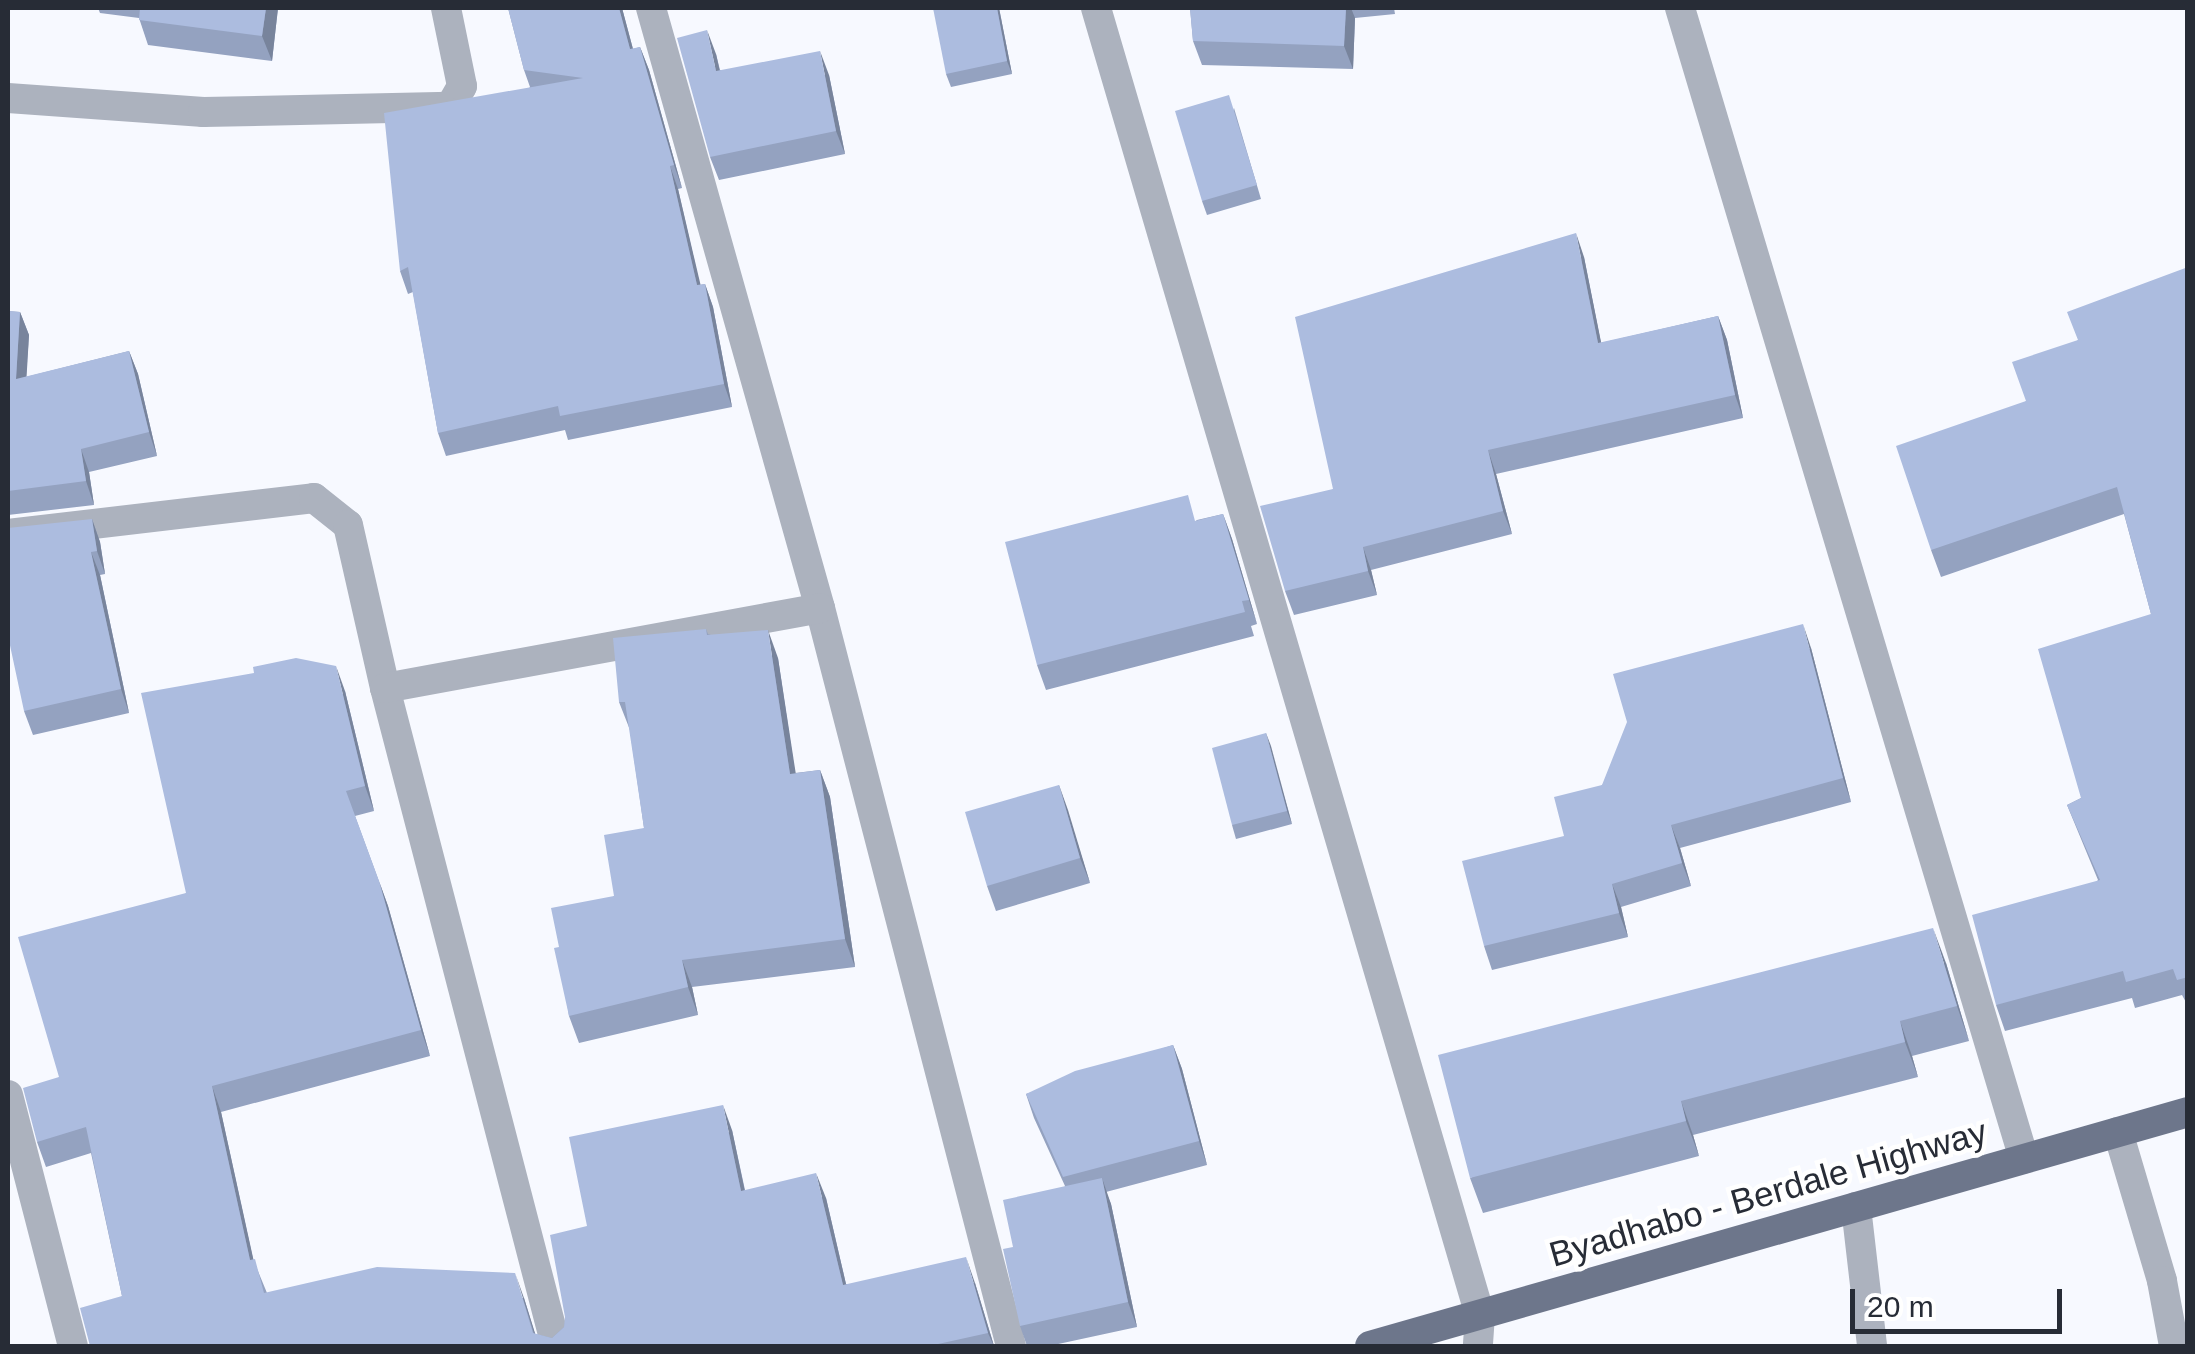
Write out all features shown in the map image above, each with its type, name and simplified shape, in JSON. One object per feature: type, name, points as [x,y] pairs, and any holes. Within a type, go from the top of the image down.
[{"type":"main road","name":"Byadhabo - Berdale Highway","points":[[1370,1346],[2188,1112]]},
{"type":"street","points":[[8,98],[203,112],[450,107],[462,86],[446,8]]},
{"type":"street","points":[[651,8],[820,608],[1011,1346]]},
{"type":"street","points":[[1096,8],[1480,1315],[1478,1346]]},
{"type":"street","points":[[1680,8],[2024,1158]]},
{"type":"street","points":[[8,534],[314,498],[348,525],[384,688],[556,1346]]},
{"type":"street","points":[[384,688],[820,608]]},
{"type":"street","points":[[8,1094],[73,1346]]},
{"type":"street","points":[[2118,1132],[2162,1281],[2174,1346]]},
{"type":"street","points":[[1856,1207],[1872,1346]]},
{"type":"building","points":[[140,8],[266,8],[262,36],[139,20]]},
{"type":"building","points":[[508,8],[619,8],[630,49],[640,47],[674,165],[670,166],[697,285],[705,284],[724,384],[560,416],[558,406],[438,433],[408,267],[400,271],[384,113],[583,78],[524,70]]},
{"type":"building","points":[[933,8],[997,8],[1007,61],[946,74]]},
{"type":"building","points":[[1190,8],[1346,8],[1344,46],[1193,41]]},
{"type":"building","points":[[707,30],[716,71],[820,51],[836,131],[710,157],[677,38]]},
{"type":"building","points":[[1229,95],[1257,185],[1202,201],[1175,111]]},
{"type":"building","points":[[1576,233],[1598,343],[1718,316],[1735,395],[1488,450],[1503,511],[1363,547],[1368,571],[1285,591],[1260,506],[1333,489],[1295,317]]},
{"type":"building","points":[[2188,267],[2188,977],[2177,980],[2173,969],[2126,982],[2123,971],[1996,1005],[1972,915],[2100,880],[2067,805],[2081,798],[2038,649],[2151,614],[2117,487],[1931,550],[1896,446],[2026,401],[2012,362],[2078,340],[2067,312]]},
{"type":"building","points":[[8,311],[20,312],[16,379],[129,351],[149,432],[81,449],[86,481],[8,491]]},
{"type":"building","points":[[1188,495],[1195,521],[1223,514],[1249,600],[1242,601],[1245,612],[1037,665],[1005,542]]},
{"type":"building","points":[[92,519],[97,551],[91,552],[121,689],[24,711],[8,636],[8,528]]},
{"type":"building","points":[[1803,624],[1843,778],[1671,825],[1682,863],[1612,884],[1619,913],[1484,946],[1462,861],[1564,836],[1554,797],[1602,785],[1627,722],[1613,674]]},
{"type":"building","points":[[706,629],[707,635],[768,630],[790,774],[820,770],[845,939],[682,960],[688,987],[569,1016],[554,948],[559,947],[551,908],[614,896],[604,835],[644,828],[625,702],[619,702],[613,638]]},
{"type":"building","points":[[296,658],[336,666],[365,786],[346,791],[379,881],[421,1030],[212,1086],[250,1260],[255,1259],[264,1293],[377,1267],[515,1273],[533,1333],[552,1338],[564,1327],[565,1317],[550,1235],[587,1226],[569,1137],[723,1105],[741,1191],[816,1173],[843,1285],[966,1257],[988,1333],[929,1346],[90,1346],[80,1308],[122,1296],[86,1127],[37,1142],[23,1088],[59,1077],[18,937],[186,893],[141,693],[254,673],[253,667]]},
{"type":"building","points":[[1266,733],[1287,811],[1232,825],[1212,748]]},
{"type":"building","points":[[1059,785],[1080,858],[987,886],[965,812]]},
{"type":"building","points":[[1933,928],[1957,1006],[1900,1021],[1905,1042],[1681,1101],[1686,1121],[1470,1178],[1438,1055]]},
{"type":"building","points":[[1173,1045],[1199,1141],[1063,1177],[1026,1094],[1075,1071]]},
{"type":"building","points":[[1102,1178],[1128,1302],[1020,1326],[1003,1249],[1013,1247],[1003,1200]]}]
